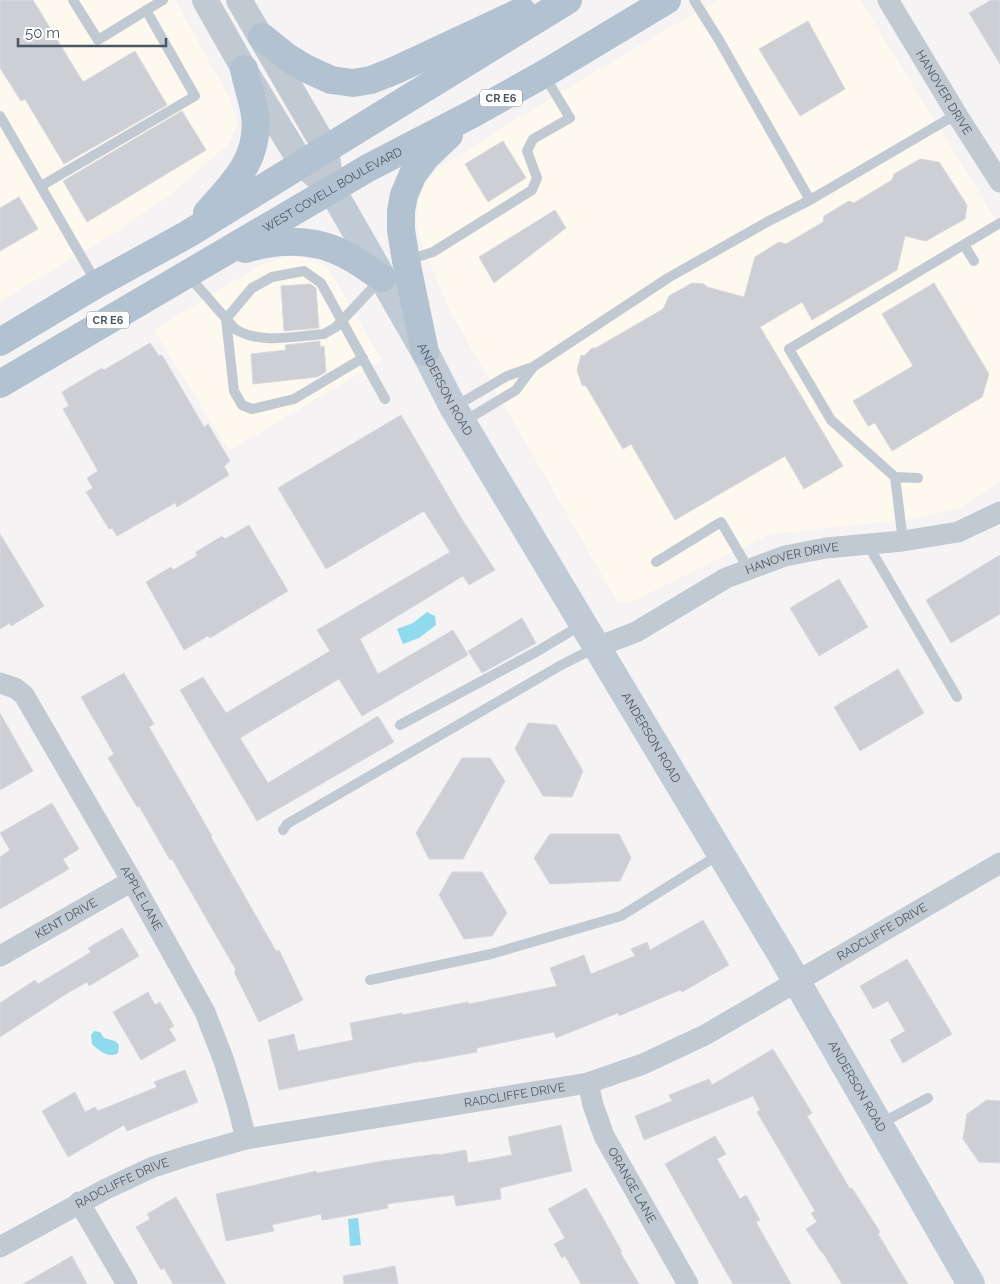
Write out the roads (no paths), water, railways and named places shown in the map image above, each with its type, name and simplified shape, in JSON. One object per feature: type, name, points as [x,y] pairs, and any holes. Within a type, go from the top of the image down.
[{"type":"main road","points":[[262,37],[287,57],[305,68],[337,82],[353,83],[371,80],[396,70],[548,0]]},
{"type":"main road","name":"CR E6","points":[[0,342],[97,284],[188,234],[568,0]]},
{"type":"main road","name":"WEST COVELL BOULEVARD","points":[[0,384],[368,168],[544,74],[667,0]]},
{"type":"main road","points":[[188,234],[243,169],[254,149],[256,129],[254,113],[244,69]]},
{"type":"main road","points":[[425,352],[401,230],[401,210],[404,195],[413,174],[425,158],[474,113]]},
{"type":"main road","name":"ANDERSON ROAD","points":[[332,190],[425,352],[458,415],[798,982],[971,1284]]},
{"type":"main road","points":[[217,256],[257,245],[284,241],[303,241],[345,254],[382,278]]},
{"type":"street","name":"ANDERSON ROAD","points":[[205,0],[244,69],[302,164],[332,190]]},
{"type":"street","name":"ANDERSON ROAD","points":[[239,0],[326,149],[332,190]]},
{"type":"street","name":"HANOVER DRIVE","points":[[888,0],[956,114],[1000,182]]},
{"type":"street","name":"HANOVER DRIVE","points":[[591,635],[636,632],[726,578],[748,568],[784,556],[826,548],[903,541],[958,532],[1000,512]]},
{"type":"street","name":"APPLE LANE","points":[[0,683],[15,688],[24,696],[132,881],[205,1012],[224,1061],[246,1139]]},
{"type":"street","name":"RADCLIFFE DRIVE","points":[[0,1247],[79,1202],[153,1167],[246,1139],[588,1083],[643,1064],[705,1035],[1000,863]]},
{"type":"street","name":"KENT DRIVE","points":[[0,956],[132,881]]},
{"type":"street","name":"ORANGE LANE","points":[[588,1083],[593,1105],[604,1136],[688,1284]]},
{"type":"street","points":[[79,1202],[127,1284]]},
{"type":"lane","points":[[73,0],[98,40],[162,0]]},
{"type":"lane","points":[[694,0],[719,40],[810,200]]},
{"type":"lane","points":[[41,186],[195,96],[146,10]]},
{"type":"lane","points":[[406,261],[432,252],[532,190],[537,178],[527,152],[533,140],[570,118],[544,74]]},
{"type":"lane","points":[[458,415],[507,376],[533,366],[668,278],[810,200],[956,114]]},
{"type":"lane","points":[[0,116],[97,284]]},
{"type":"lane","points":[[918,478],[895,477],[831,420],[789,349],[1000,223]]},
{"type":"lane","points":[[964,245],[974,261]]},
{"type":"lane","points":[[363,358],[294,400],[252,409],[242,405],[234,391],[226,319],[252,288],[272,277],[304,272],[321,283],[341,321],[363,358],[385,399]]},
{"type":"lane","points":[[187,274],[235,329],[244,335],[259,338],[324,334],[336,327],[382,278]]},
{"type":"lane","points":[[458,415],[516,390],[533,366]]},
{"type":"lane","points":[[895,477],[903,541]]},
{"type":"lane","points":[[656,562],[722,522],[748,568]]},
{"type":"lane","points":[[868,545],[957,697]]},
{"type":"lane","points":[[400,725],[536,652],[591,635]]},
{"type":"lane","points":[[283,830],[287,824],[563,664],[591,635]]},
{"type":"lane","points":[[370,980],[491,954],[620,916],[721,854]]},
{"type":"lane","points":[[880,1125],[928,1098]]},
{"type":"water","points":[[427,612],[435,616],[436,625],[419,638],[403,644],[397,629],[413,623]]},
{"type":"water","points":[[94,1031],[100,1032],[104,1038],[115,1041],[119,1045],[118,1053],[108,1055],[95,1047],[92,1044],[91,1035]]},
{"type":"water","points":[[358,1218],[361,1245],[350,1246],[348,1219]]}]
